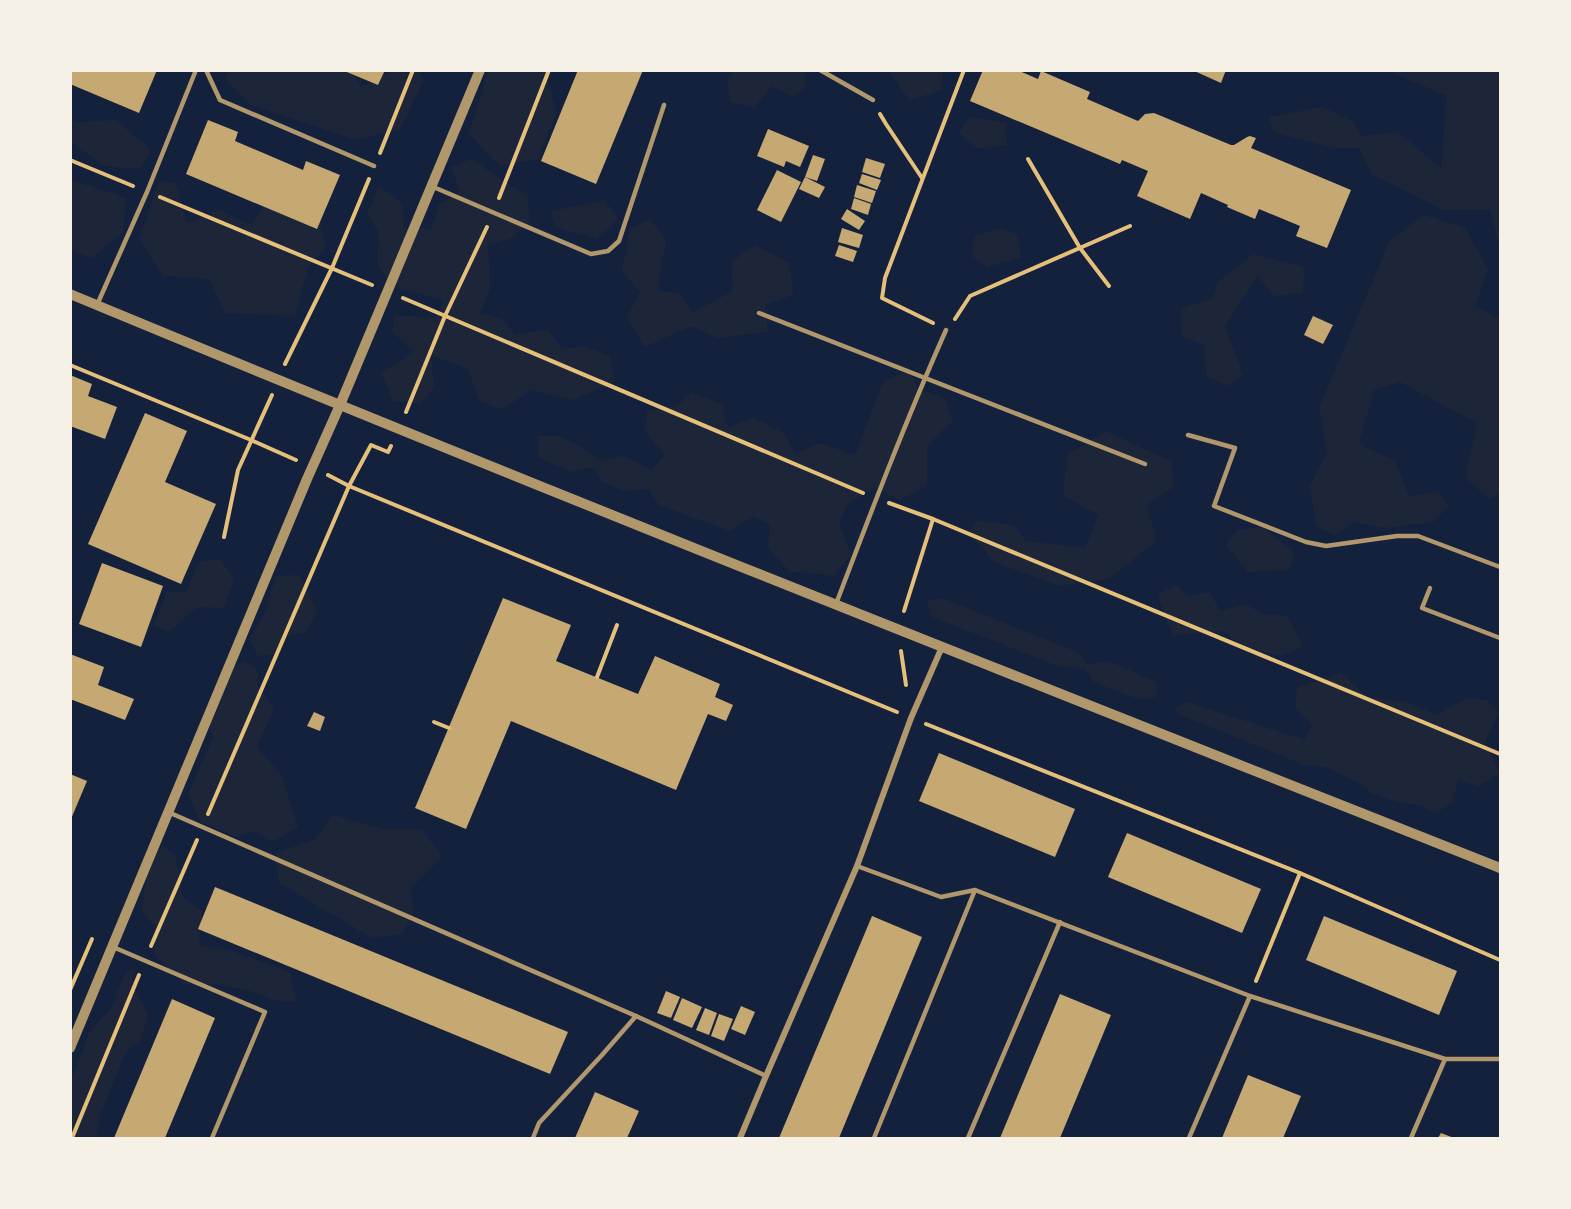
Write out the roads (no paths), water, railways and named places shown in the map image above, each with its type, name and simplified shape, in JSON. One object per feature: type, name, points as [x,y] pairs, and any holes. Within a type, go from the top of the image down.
[{"type":"street","points":[[70,1048],[480,70]]},
{"type":"street","points":[[70,294],[942,647],[1500,868]]},
{"type":"street","points":[[740,1138],[857,866],[911,718],[942,647]]},
{"type":"lane","points":[[97,305],[147,192],[196,70]]},
{"type":"lane","points":[[206,70],[220,100],[375,166]]},
{"type":"lane","points":[[820,70],[873,100]]},
{"type":"lane","points":[[431,186],[591,254],[608,251],[620,241],[664,105]]},
{"type":"lane","points":[[759,313],[1145,464]]},
{"type":"lane","points":[[836,604],[924,378],[946,330]]},
{"type":"lane","points":[[1188,435],[1235,448],[1214,506],[1306,542],[1326,546],[1397,536],[1418,536],[1500,567]]},
{"type":"lane","points":[[1430,588],[1422,608],[1500,638]]},
{"type":"lane","points":[[168,812],[636,1016],[766,1076]]},
{"type":"lane","points":[[857,866],[941,897],[975,890],[1250,996],[1445,1059],[1500,1059]]},
{"type":"lane","points":[[874,1138],[975,890]]},
{"type":"lane","points":[[968,1138],[1060,922]]},
{"type":"lane","points":[[113,947],[265,1012],[212,1138]]},
{"type":"lane","points":[[1189,1138],[1250,996]]},
{"type":"lane","points":[[532,1138],[539,1123],[636,1016]]},
{"type":"lane","points":[[1411,1138],[1445,1059]]}]
